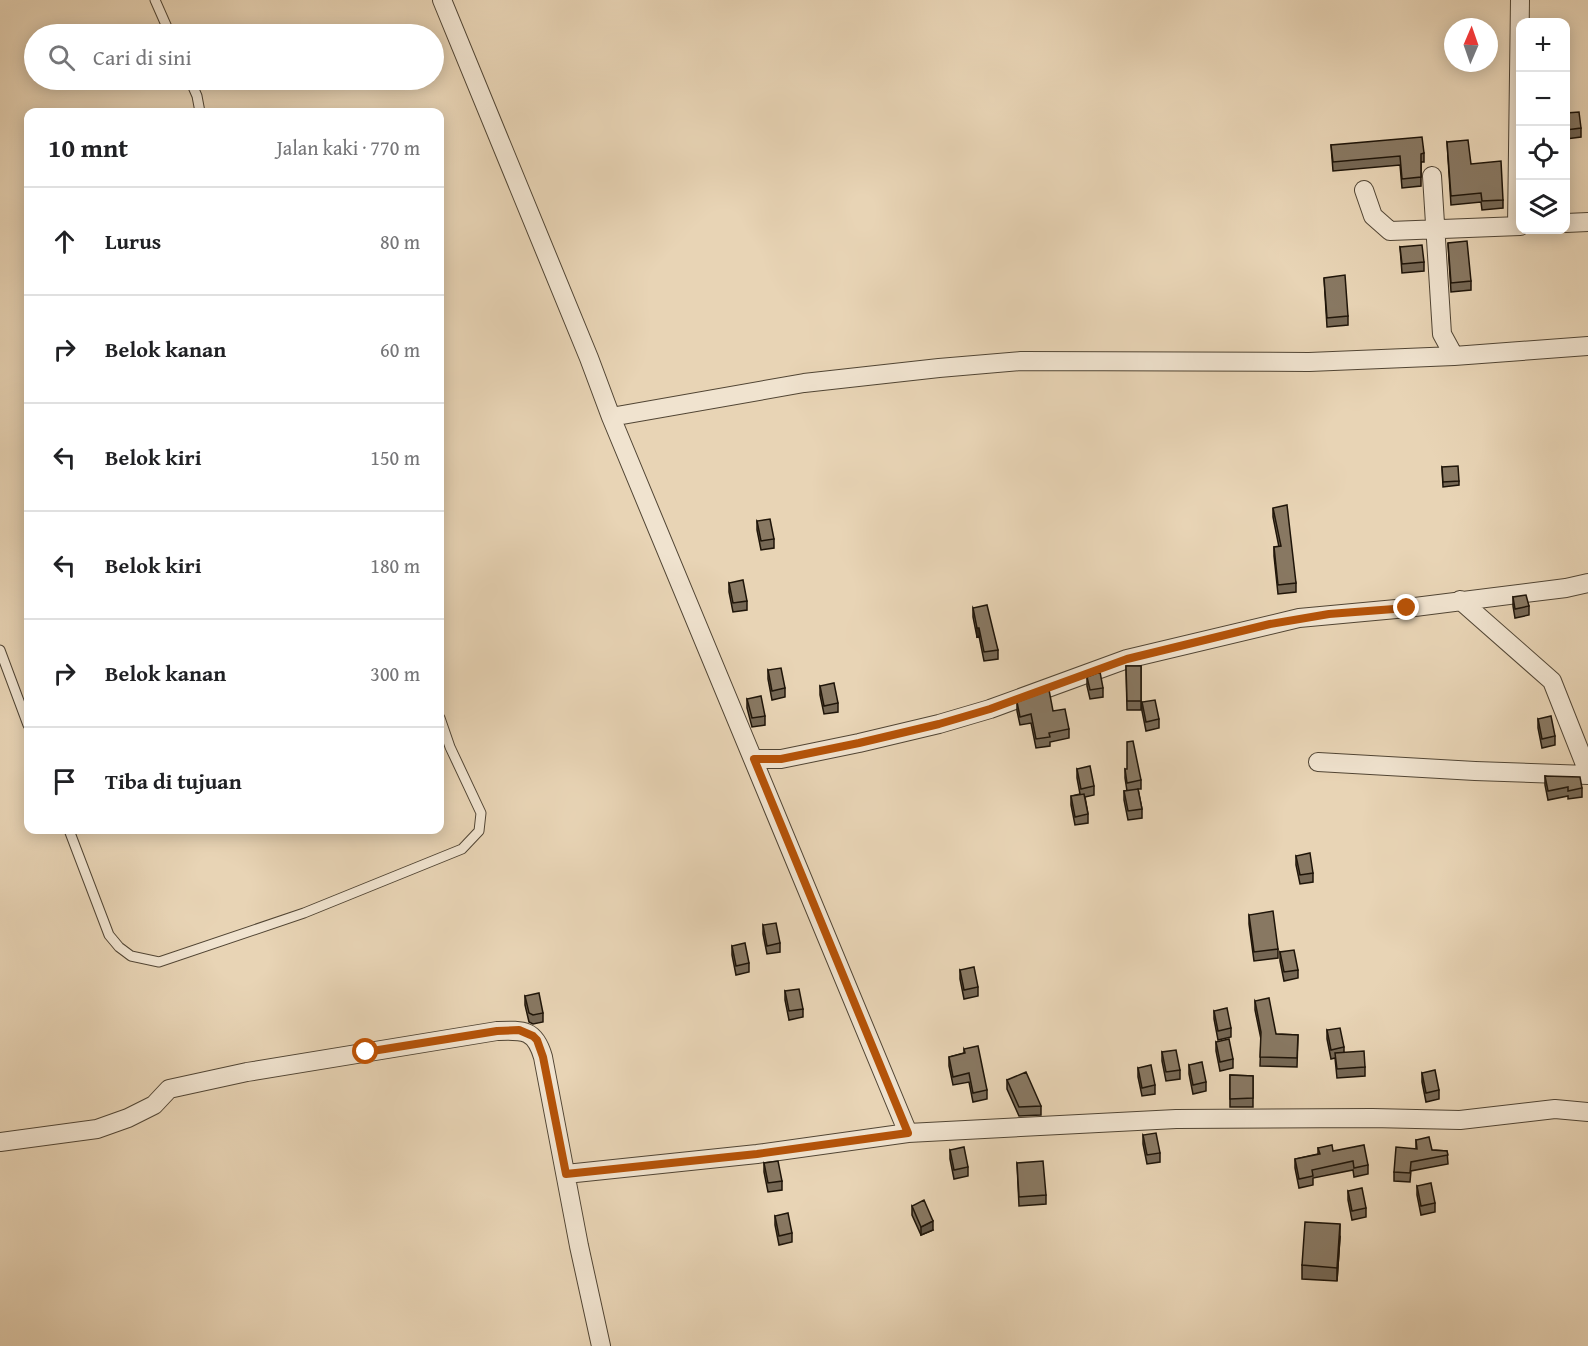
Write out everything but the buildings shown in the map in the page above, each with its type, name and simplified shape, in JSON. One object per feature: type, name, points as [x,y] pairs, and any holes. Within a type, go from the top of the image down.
[{"type":"street","points":[[441,0],[908,1133]]},
{"type":"street","points":[[1519,180],[1521,0]]},
{"type":"street","points":[[1432,176],[1442,334],[1454,356]]},
{"type":"street","points":[[1364,190],[1373,216],[1390,231],[1516,226]]},
{"type":"street","points":[[1570,224],[1588,222]]},
{"type":"street","points":[[611,417],[804,383],[1021,361],[1299,362],[1454,356],[1588,346]]},
{"type":"street","points":[[754,759],[781,759],[939,724],[990,709],[1127,659],[1270,624],[1309,616],[1407,608],[1566,588],[1588,583]]},
{"type":"street","points":[[1318,762],[1475,771],[1588,773],[1552,681],[1460,600]]},
{"type":"street","points":[[0,1142],[97,1129],[128,1118],[154,1105],[169,1089],[247,1072],[497,1031],[519,1030],[533,1036],[540,1044],[579,1246],[602,1346]]},
{"type":"street","points":[[566,1174],[757,1154],[908,1133],[1176,1119],[1460,1120],[1555,1109],[1588,1112]]},
{"type":"lane","points":[[155,0],[166,24]]},
{"type":"lane","points":[[194,90],[199,108]]},
{"type":"lane","points":[[0,650],[24,714]]},
{"type":"lane","points":[[71,834],[109,935],[130,956],[159,962],[304,913],[462,849],[479,831],[481,813],[444,730]]},
{"type":"route","points":[[366,1052],[497,1031],[519,1030],[533,1036],[540,1044],[566,1174],[757,1154],[908,1133],[754,759],[781,759],[939,724],[990,709],[1106,665],[1270,624],[1329,614],[1407,608]]}]
